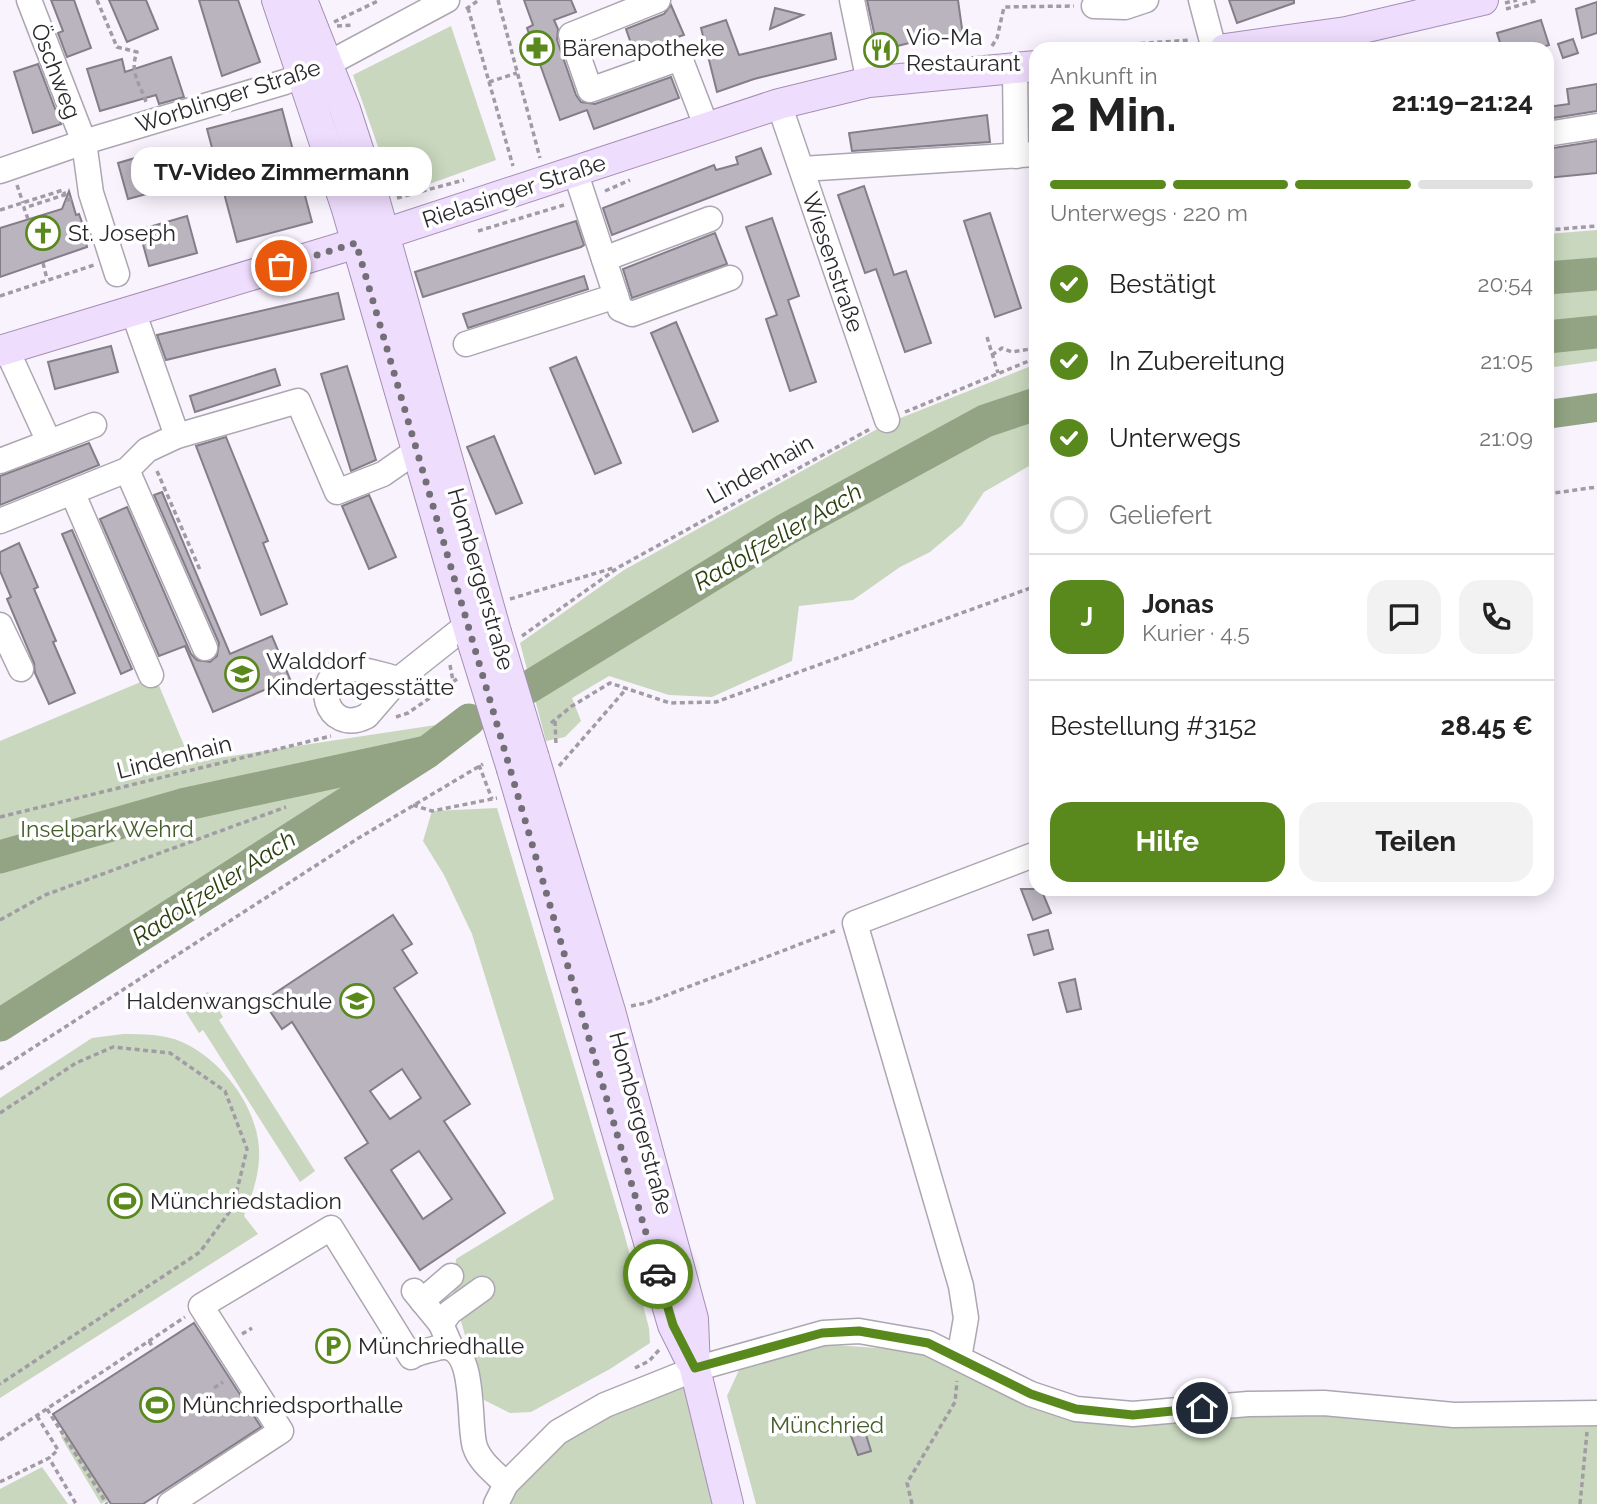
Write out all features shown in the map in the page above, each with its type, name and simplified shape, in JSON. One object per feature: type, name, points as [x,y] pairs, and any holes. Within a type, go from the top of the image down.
[{"type":"main road","points":[[276,0],[315,70],[345,109],[370,239]]},
{"type":"main road","points":[[302,0],[315,70]]},
{"type":"main road","points":[[1278,42],[1346,33],[1483,0]]},
{"type":"main road","name":"Rielasinger Straße","points":[[3,349],[370,239],[779,104],[869,82],[1025,67]]},
{"type":"main road","name":"Hombergerstraße","points":[[370,239],[416,451],[488,634]]},
{"type":"main road","name":"Hombergerstraße","points":[[370,239],[488,634],[520,781],[610,1011],[693,1319],[695,1368],[728,1504]]},
{"type":"street","name":"Öschweg","points":[[29,0],[84,142],[90,192],[115,267]]},
{"type":"street","name":"Worblinger Straße","points":[[0,171],[315,70],[447,0]]},
{"type":"street","points":[[658,0],[571,35],[590,90],[680,58],[706,128]]},
{"type":"street","points":[[852,0],[869,82]]},
{"type":"street","points":[[1094,6],[1125,7],[1146,0]]},
{"type":"street","points":[[1201,0],[1212,42]]},
{"type":"street","points":[[802,169],[1026,155],[1025,67]]},
{"type":"street","name":"Wiesenstraße","points":[[779,104],[887,420]]},
{"type":"street","points":[[1554,133],[1597,126]]},
{"type":"street","points":[[575,171],[620,309],[632,314],[730,278]]},
{"type":"street","points":[[604,259],[710,219]]},
{"type":"street","points":[[466,344],[616,296]]},
{"type":"street","points":[[133,311],[177,436]]},
{"type":"street","points":[[3,349],[49,442]]},
{"type":"street","points":[[0,521],[73,494],[127,470],[147,450],[177,436],[298,401],[337,492],[383,474],[416,451]]},
{"type":"street","points":[[0,461],[94,425]]},
{"type":"street","points":[[127,470],[205,648]]},
{"type":"street","points":[[73,494],[151,675]]},
{"type":"street","points":[[0,625],[21,669]]},
{"type":"street","points":[[399,679],[488,634]]},
{"type":"street","points":[[959,1358],[966,1318],[961,1286],[855,923],[1029,857]]},
{"type":"street","points":[[170,1504],[281,1431],[201,1306],[331,1228],[411,1357],[452,1347]]},
{"type":"street","points":[[451,1276],[418,1296],[459,1354],[467,1374],[475,1447],[501,1494],[558,1432],[605,1405],[695,1368],[822,1333],[859,1331],[928,1343],[1031,1394],[1076,1409],[1133,1415],[1248,1404],[1324,1403],[1454,1415],[1593,1413]]},
{"type":"street","points":[[440,1324],[450,1312],[482,1289]]},
{"type":"path","points":[[97,0],[117,47],[137,52],[133,63],[134,76],[142,89],[152,121]]},
{"type":"path","points":[[331,24],[380,0]]},
{"type":"path","points":[[464,0],[489,82],[534,184]]},
{"type":"path","points":[[498,0],[517,73],[534,184]]},
{"type":"path","points":[[977,70],[997,38],[1003,7],[1028,3],[1094,6]]},
{"type":"path","points":[[489,82],[517,73]]},
{"type":"path","points":[[472,233],[584,199],[634,179]]},
{"type":"path","points":[[0,210],[63,190],[67,200],[90,192]]},
{"type":"path","points":[[28,219],[24,208],[65,195]]},
{"type":"path","points":[[1554,229],[1597,226]]},
{"type":"path","points":[[43,263],[47,279]]},
{"type":"path","points":[[0,296],[47,279],[115,267]]},
{"type":"path","points":[[987,337],[998,373]]},
{"type":"path","points":[[992,355],[1002,348],[1012,352],[1029,349]]},
{"type":"path","name":"Lindenhain","points":[[488,634],[887,420],[1029,361]]},
{"type":"path","points":[[147,450],[200,570]]},
{"type":"path","points":[[1554,493],[1597,487]]},
{"type":"path","points":[[502,602],[619,566]]},
{"type":"path","points":[[551,723],[572,706],[610,683],[670,703],[716,702],[1029,589]]},
{"type":"path","points":[[408,713],[457,679]]},
{"type":"path","points":[[413,805],[432,811],[520,781],[577,748],[627,688]]},
{"type":"path","name":"Lindenhain","points":[[0,817],[342,733]]},
{"type":"path","points":[[0,1069],[357,839],[481,765],[520,781]]},
{"type":"path","points":[[0,920],[45,895],[286,807]]},
{"type":"path","points":[[646,1003],[855,923]]},
{"type":"path","points":[[0,1113],[75,1063],[113,1047],[170,1052],[225,1091],[247,1149],[233,1207],[200,1252],[0,1384]]},
{"type":"path","points":[[0,1440],[201,1306]]},
{"type":"path","points":[[149,1341],[154,1349]]},
{"type":"path","points":[[631,1370],[657,1355],[662,1344]]},
{"type":"path","points":[[912,1504],[907,1483],[955,1402],[959,1358]]},
{"type":"path","points":[[47,1409],[107,1504]]},
{"type":"path","points":[[1580,1504],[1593,1413]]},
{"type":"path","points":[[0,1482],[49,1458],[58,1450],[37,1416]]},
{"type":"path","points":[[49,1458],[76,1504]]},
{"type":"green space","points":[[451,26],[496,160],[410,191],[398,188],[390,181],[353,75]]},
{"type":"green space","points":[[1597,230],[1597,361],[1554,367],[1554,233]]},
{"type":"green space","points":[[1029,367],[1029,466],[984,492],[962,525],[930,552],[900,567],[853,600],[799,606],[792,661],[712,697],[669,695],[609,676],[572,698],[581,721],[565,737],[546,741],[520,643],[624,570],[888,423]]},
{"type":"green space","name":"Inselpark Wehrd","points":[[155,676],[191,762],[469,720],[427,752],[0,1025],[0,741]]},
{"type":"green space","points":[[497,808],[624,1233],[649,1328],[650,1343],[610,1369],[531,1412],[510,1413],[484,1400],[453,1294],[456,1259],[554,1199],[472,934],[444,875],[423,841],[432,811]]},
{"type":"green space","points":[[208,992],[223,1017],[219,1020],[315,1171],[300,1182],[203,1030],[199,1033],[183,1008]]},
{"type":"green space","name":"Münchriedstadion","points":[[123,1034],[161,1036],[182,1042],[212,1062],[237,1090],[247,1106],[258,1141],[257,1174],[244,1216],[258,1234],[0,1398],[0,1098],[92,1038]]},
{"type":"green space","name":"Münchried","points":[[818,1344],[922,1351],[1076,1412],[1249,1408],[1597,1418],[1597,1504],[756,1504],[727,1396],[739,1370]]},
{"type":"green space","points":[[695,1369],[728,1504],[496,1504],[558,1432]]},
{"type":"green space","points":[[66,1434],[108,1500],[101,1504],[61,1437]]},
{"type":"green space","points":[[42,1467],[68,1504],[0,1504],[0,1489]]},
{"type":"shaded area","points":[[1597,393],[1597,422],[1554,428],[1554,399]]},
{"type":"building","points":[[51,0],[74,0],[91,48],[67,57],[58,33],[63,31]]},
{"type":"building","points":[[109,0],[146,0],[158,29],[127,42]]},
{"type":"building","points":[[199,0],[238,0],[260,62],[222,76]]},
{"type":"building","points":[[524,0],[571,0],[576,12],[554,20],[558,29],[557,40],[576,95],[581,102],[595,104],[671,77],[679,98],[594,129],[587,110],[560,120],[527,28],[533,25]]},
{"type":"building","points":[[867,0],[958,0],[963,36],[913,42],[878,51]]},
{"type":"building","points":[[1229,0],[1294,0],[1294,3],[1237,23]]},
{"type":"building","points":[[1597,2],[1597,33],[1582,38],[1576,9]]},
{"type":"building","points":[[671,5],[684,35],[634,52],[626,29],[664,14]]},
{"type":"building","points":[[775,8],[803,15],[770,29]]},
{"type":"building","points":[[726,20],[739,55],[831,33],[836,59],[754,79],[717,92],[701,28]]},
{"type":"building","points":[[1541,20],[1548,42],[1500,42],[1497,33]]},
{"type":"building","points":[[1573,39],[1578,53],[1563,58],[1558,44]]},
{"type":"building","points":[[171,57],[184,97],[159,104],[156,95],[100,111],[87,69],[122,59],[125,72]]},
{"type":"building","points":[[38,64],[61,124],[33,133],[14,72]]},
{"type":"building","points":[[1597,84],[1597,111],[1554,118],[1554,106],[1569,104],[1567,89]]},
{"type":"building","points":[[282,109],[312,222],[237,242],[207,129]]},
{"type":"building","points":[[987,115],[990,142],[852,151],[849,133]]},
{"type":"building","points":[[1597,141],[1597,173],[1554,177],[1554,148]]},
{"type":"building","points":[[761,148],[771,174],[612,235],[603,208],[714,165],[716,170],[738,164],[736,157]]},
{"type":"building","points":[[166,149],[176,186],[128,199],[118,163]]},
{"type":"building","points":[[864,186],[894,275],[906,271],[931,343],[905,352],[876,269],[865,273],[838,195]]},
{"type":"building","name":"St. Joseph","points":[[69,191],[76,215],[79,214],[83,225],[87,247],[0,277],[0,228],[62,209]]},
{"type":"building","points":[[990,213],[1021,308],[995,317],[964,221]]},
{"type":"building","points":[[187,216],[197,253],[149,266],[139,230]]},
{"type":"building","points":[[772,218],[799,296],[788,300],[816,382],[790,391],[766,319],[777,315],[746,227]]},
{"type":"building","points":[[576,221],[584,245],[581,247],[423,297],[415,272]]},
{"type":"building","points":[[715,233],[727,264],[632,298],[623,269]]},
{"type":"building","points":[[584,276],[588,289],[468,328],[463,314]]},
{"type":"building","points":[[338,293],[344,319],[166,360],[157,335]]},
{"type":"building","points":[[676,322],[718,421],[693,432],[651,333]]},
{"type":"building","points":[[111,346],[118,372],[55,389],[48,362]]},
{"type":"building","points":[[576,357],[621,463],[595,474],[550,368]]},
{"type":"building","points":[[347,366],[376,460],[351,471],[321,374]]},
{"type":"building","points":[[275,369],[280,385],[195,412],[190,396]]},
{"type":"building","points":[[494,436],[522,503],[496,514],[467,447]]},
{"type":"building","points":[[226,437],[268,541],[263,543],[287,604],[261,615],[196,446]]},
{"type":"building","points":[[89,443],[99,465],[0,505],[0,476]]},
{"type":"building","points":[[162,492],[230,654],[272,636],[290,679],[213,712],[185,646],[159,656],[100,519],[127,507],[191,654],[197,660],[210,662],[217,656],[219,643],[154,495]]},
{"type":"building","points":[[369,495],[396,557],[369,569],[342,506]]},
{"type":"building","points":[[72,530],[132,669],[121,674],[62,534]]},
{"type":"building","points":[[19,543],[38,587],[34,589],[56,641],[53,642],[75,693],[49,704],[7,599],[11,597],[0,571],[0,552]]},
{"type":"building","points":[[1021,889],[1029,889],[1029,896],[1044,896],[1051,913],[1033,920]]},
{"type":"building","points":[[393,915],[412,944],[402,950],[417,973],[394,988],[470,1104],[444,1121],[505,1213],[420,1270],[345,1158],[368,1143],[292,1022],[282,1029],[263,1001]],"holes":[[[402,1069],[421,1098],[390,1119],[370,1091]],[[419,1151],[452,1199],[423,1219],[391,1170]]]},
{"type":"building","points":[[1048,930],[1053,949],[1034,955],[1028,935]]},
{"type":"building","points":[[1075,979],[1081,1009],[1067,1012],[1059,983]]},
{"type":"building","name":"Münchriedsporthalle","points":[[194,1323],[261,1427],[143,1504],[111,1504],[53,1414]]},
{"type":"building","points":[[864,1428],[871,1451],[858,1455],[850,1433]]},
{"type":"waterway","name":"Radolfzeller Aach","points":[[1554,277],[1597,274]]},
{"type":"waterway","points":[[1554,336],[1597,332]]},
{"type":"waterway","name":"Radolfzeller Aach","points":[[529,687],[785,530],[985,421],[1029,406]]},
{"type":"waterway","name":"Radolfzeller Aach","points":[[0,857],[182,805],[427,752],[469,720]]},
{"type":"waterway","name":"Radolfzeller Aach","points":[[0,1025],[427,752]]},
{"type":"way so far","points":[[281,266],[356,243],[658,1274]]},
{"type":"place","name":"Bärenapotheke","points":[[537,48]]},
{"type":"place","name":"Vio-Ma Restaurant","points":[[881,50]]},
{"type":"place","name":"St. Joseph","points":[[43,233]]},
{"type":"place","name":"TV-Video Zimmermann","points":[[281,266]]},
{"type":"place","name":"Walddorf Kindertagesstätte","points":[[242,674]]},
{"type":"place","name":"Haldenwangschule","points":[[357,1001]]},
{"type":"place","name":"Münchriedstadion","points":[[125,1201]]},
{"type":"place","name":"Münchriedhalle","points":[[333,1346]]},
{"type":"place","name":"Münchriedsporthalle","points":[[157,1405]]},
{"type":"route","points":[[658,1274],[673,1325],[695,1368],[822,1333],[859,1331],[928,1343],[1031,1394],[1076,1409],[1133,1415],[1202,1408]]}]
